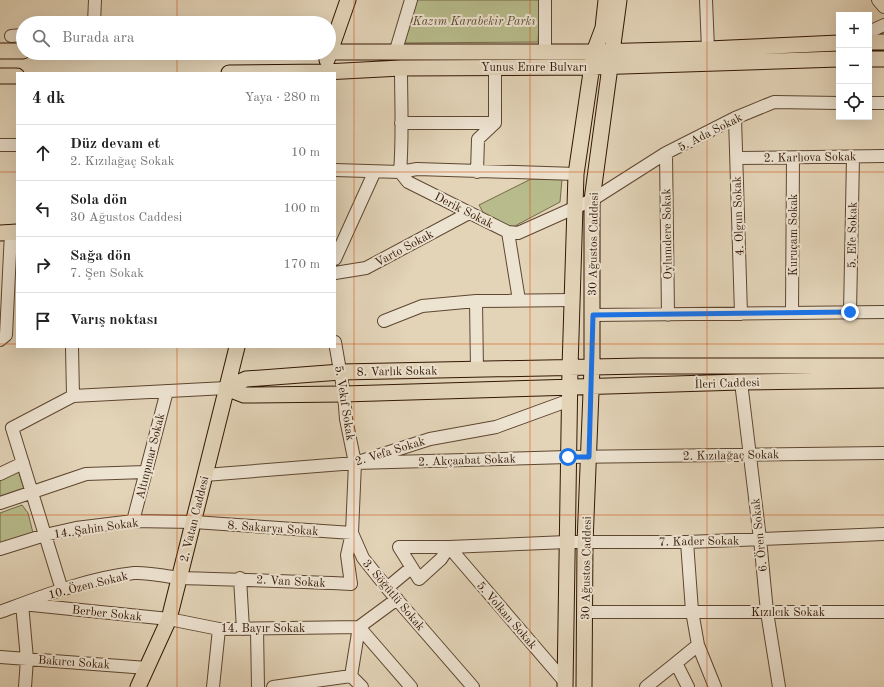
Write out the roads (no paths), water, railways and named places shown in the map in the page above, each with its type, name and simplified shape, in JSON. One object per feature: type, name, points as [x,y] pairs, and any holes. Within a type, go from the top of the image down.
[{"type":"main road","points":[[336,33],[348,0]]},
{"type":"main road","name":"30 Ağustos Caddesi","points":[[584,687],[585,543],[579,457],[570,394],[574,209],[576,174],[594,52],[603,28],[606,0]]},
{"type":"main road","name":"30 Ağustos Caddesi","points":[[565,685],[567,542],[579,457],[592,387],[592,200],[619,0]]},
{"type":"main road","name":"Yunus Emre Bulvarı","points":[[336,52],[396,50],[594,52],[708,49],[836,42]]},
{"type":"main road","points":[[872,42],[884,42]]},
{"type":"main road","points":[[0,52],[16,51]]},
{"type":"main road","name":"Yunus Emre Bulvarı","points":[[259,72],[325,72],[401,68],[592,67],[836,59]]},
{"type":"main road","points":[[872,59],[884,59]]},
{"type":"main road","points":[[325,72],[327,60]]},
{"type":"main road","points":[[0,76],[16,76]]},
{"type":"main road","name":"2. Vatan Caddesi","points":[[138,687],[168,619],[194,522],[236,348]]},
{"type":"main road","name":"İleri Caddesi","points":[[570,368],[884,366]]},
{"type":"main road","name":"8. Varlık Sokak","points":[[226,388],[246,379],[341,372],[570,368]]},
{"type":"main road","name":"İleri Caddesi","points":[[570,394],[592,387],[741,382],[884,380]]},
{"type":"main road","name":"8. Varlık Sokak","points":[[226,388],[244,395],[570,394]]},
{"type":"street","points":[[94,16],[95,0]]},
{"type":"street","points":[[396,50],[411,0]]},
{"type":"street","points":[[545,0],[545,52]]},
{"type":"street","points":[[706,0],[708,49]]},
{"type":"street","points":[[878,0],[884,7]]},
{"type":"street","points":[[872,31],[884,25]]},
{"type":"street","points":[[477,172],[478,139],[495,123],[495,67]]},
{"type":"street","points":[[400,172],[403,133],[401,123],[401,68]]},
{"type":"street","name":"5. Ada Sokak","points":[[592,200],[666,153],[736,118],[774,102],[836,102]]},
{"type":"street","points":[[872,102],[884,103]]},
{"type":"street","name":"4. Olgun Sokak","points":[[736,118],[741,314]]},
{"type":"street","points":[[401,123],[495,123]]},
{"type":"street","points":[[0,145],[16,145]]},
{"type":"street","name":"Oylumdere Sokak","points":[[666,153],[668,315]]},
{"type":"street","name":"2. Karlıova Sokak","points":[[737,158],[884,156]]},
{"type":"street","name":"5. Efe Sokak","points":[[850,312],[853,157]]},
{"type":"street","name":"Kuruçam Sokak","points":[[792,313],[793,158]]},
{"type":"street","points":[[336,170],[374,173],[400,172],[417,169],[576,174]]},
{"type":"street","name":"Derik Sokak","points":[[400,172],[408,182],[508,232],[518,233],[592,200]]},
{"type":"street","points":[[336,257],[374,173]]},
{"type":"street","name":"Varto Sokak","points":[[336,273],[366,268],[470,212]]},
{"type":"street","points":[[508,232],[519,300]]},
{"type":"street","points":[[0,340],[6,335],[9,233]]},
{"type":"street","points":[[384,321],[422,306],[476,301],[572,300]]},
{"type":"street","points":[[476,301],[477,370]]},
{"type":"street","points":[[593,315],[884,312]]},
{"type":"street","name":"5. Vekıf Sokak","points":[[336,347],[341,372],[346,419],[355,463]]},
{"type":"street","points":[[62,590],[12,428],[73,396],[72,348]]},
{"type":"street","name":"6. Ören Sokak","points":[[741,382],[751,455],[767,612],[779,687]]},
{"type":"street","name":"8. Varlık Sokak","points":[[73,396],[226,388]]},
{"type":"street","name":"Altınpınar Sokak","points":[[134,521],[145,472],[167,391]]},
{"type":"street","name":"2. Vefa Sokak","points":[[205,475],[355,463],[430,439],[496,427],[570,394]]},
{"type":"street","name":"2. Kızılağaç Sokak","points":[[579,457],[884,453]]},
{"type":"street","name":"2. Akçaabat Sokak","points":[[355,463],[579,457]]},
{"type":"street","points":[[0,474],[24,463]]},
{"type":"street","name":"3. Söğütlü Sokak","points":[[355,463],[352,533],[363,558],[387,588],[473,687]]},
{"type":"street","points":[[0,503],[86,474],[145,472]]},
{"type":"street","name":"14. Şahin Sokak","points":[[0,549],[45,535],[76,528],[134,521],[194,522]]},
{"type":"street","name":"8. Sakarya Sokak","points":[[194,522],[352,533]]},
{"type":"street","name":"2. Van Sokak","points":[[179,578],[240,578],[351,584],[347,555],[352,533]]},
{"type":"street","name":"7. Kader Sokak","points":[[585,543],[687,542],[884,534]]},
{"type":"street","points":[[449,547],[441,560],[419,579],[399,548],[567,542],[585,543]]},
{"type":"street","points":[[687,542],[692,611],[698,646],[715,687]]},
{"type":"street","name":"5. Volkan Sokak","points":[[449,547],[565,685]]},
{"type":"street","points":[[387,588],[411,568]]},
{"type":"street","name":"10. Özen Sokak","points":[[0,612],[62,590],[134,573],[164,575],[179,578]]},
{"type":"street","points":[[240,578],[243,629]]},
{"type":"street","points":[[351,676],[358,627],[397,599]]},
{"type":"street","points":[[22,604],[27,659],[25,687]]},
{"type":"street","name":"Berber Sokak","points":[[22,604],[168,619]]},
{"type":"street","name":"Kızılcık Sokak","points":[[585,612],[884,612]]},
{"type":"street","name":"14. Bayır Sokak","points":[[168,619],[220,630],[358,627]]},
{"type":"street","points":[[358,627],[411,687]]},
{"type":"street","points":[[257,629],[258,687]]},
{"type":"street","points":[[213,687],[220,630]]},
{"type":"street","points":[[646,687],[698,646]]},
{"type":"street","name":"Bakırcı Sokak","points":[[0,657],[147,668]]},
{"type":"street","points":[[676,663],[688,687]]},
{"type":"street","points":[[273,687],[351,676]]},
{"type":"street","points":[[351,676],[362,687]]},
{"type":"park label","name":"Kazım Karabekir Parkı","points":[[474,21]]}]
